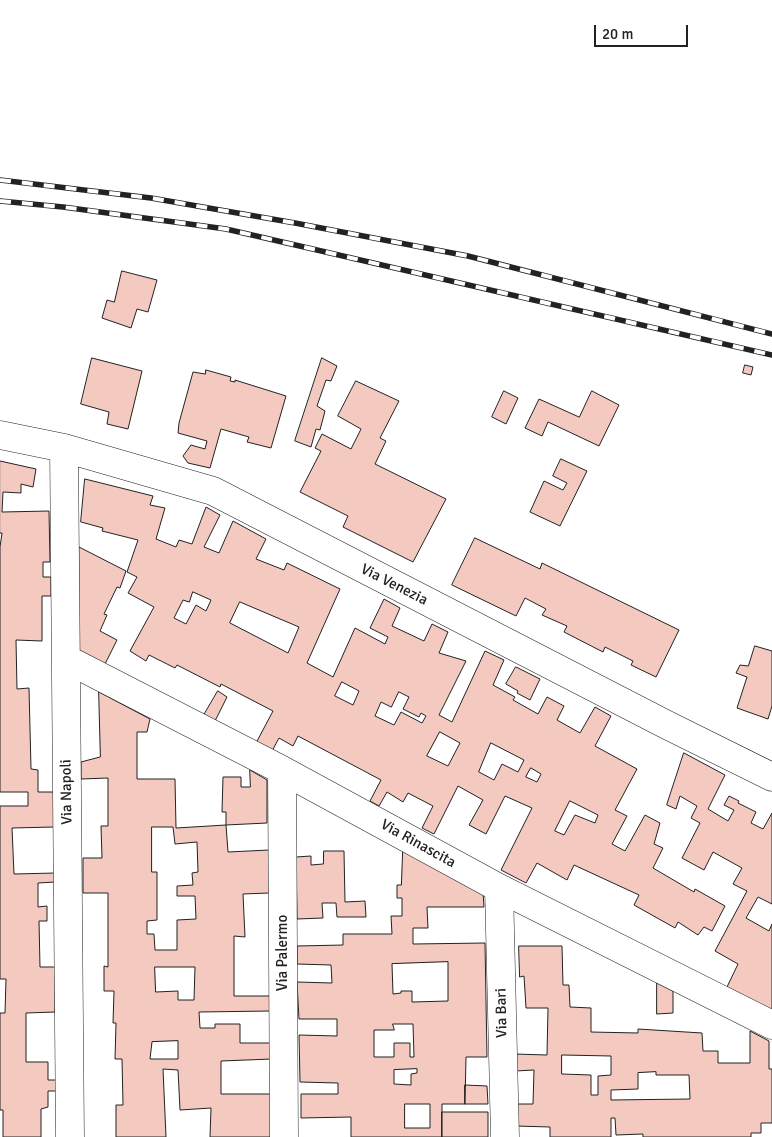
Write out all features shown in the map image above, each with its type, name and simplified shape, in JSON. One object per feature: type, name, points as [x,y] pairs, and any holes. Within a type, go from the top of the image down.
[{"type":"street","name":"Via Venezia","points":[[0,435],[64,448],[213,490],[772,777]]},
{"type":"street","name":"Via Napoli","points":[[64,448],[70,1137]]},
{"type":"street","name":"Via Rinascita","points":[[66,658],[282,770],[500,888],[772,1025]]},
{"type":"street","name":"Via Palermo","points":[[282,770],[284,1137]]},
{"type":"street","name":"Via Bari","points":[[500,888],[506,1137]]},
{"type":"building","points":[[122,271],[157,280],[148,312],[137,309],[131,328],[102,318],[107,300],[114,302]]},
{"type":"building","points":[[92,358],[142,371],[128,429],[107,424],[109,412],[81,404]]},
{"type":"building","points":[[322,358],[337,366],[331,381],[326,380],[317,406],[325,411],[320,430],[316,429],[311,447],[295,441]]},
{"type":"building","points":[[745,365],[753,367],[751,375],[743,373]]},
{"type":"building","points":[[206,370],[231,377],[230,381],[235,382],[235,380],[286,396],[271,448],[247,442],[249,437],[221,429],[210,468],[188,463],[183,456],[191,445],[205,449],[207,441],[178,433],[179,423],[193,372],[205,374]]},
{"type":"building","points":[[356,381],[399,401],[380,438],[386,441],[375,464],[446,499],[413,562],[343,527],[348,516],[300,492],[321,451],[315,448],[322,434],[351,449],[361,429],[338,416]]},
{"type":"building","points":[[504,391],[518,398],[506,424],[492,417]]},
{"type":"building","points":[[592,391],[619,405],[599,446],[548,422],[542,436],[525,428],[539,399],[579,417]]},
{"type":"building","points":[[561,459],[587,471],[560,526],[530,512],[544,481],[563,490],[567,483],[553,476]]},
{"type":"building","points":[[0,461],[36,469],[33,487],[21,484],[21,493],[3,492],[2,512],[49,511],[50,562],[43,562],[43,577],[51,577],[51,596],[42,596],[42,641],[16,640],[17,689],[29,688],[31,769],[38,770],[38,792],[54,792],[54,827],[12,828],[14,874],[55,873],[55,882],[38,883],[38,907],[47,906],[47,921],[39,921],[40,967],[55,967],[55,1012],[26,1013],[26,1062],[48,1062],[48,1080],[57,1080],[57,1091],[48,1091],[48,1107],[41,1109],[41,1137],[3,1137],[3,1110],[0,1110],[0,1013],[5,1013],[6,979],[0,979],[0,806],[28,806],[28,792],[0,792],[0,547],[2,533],[0,533]]},
{"type":"building","points":[[85,479],[153,496],[150,505],[165,508],[156,539],[176,547],[179,540],[192,544],[206,507],[220,515],[204,547],[219,553],[233,521],[266,539],[256,559],[284,570],[287,563],[340,589],[307,663],[333,677],[355,628],[385,644],[388,637],[370,628],[384,599],[400,608],[392,626],[424,641],[432,624],[448,632],[439,653],[466,661],[439,715],[452,722],[485,651],[504,660],[493,685],[515,697],[513,700],[538,714],[547,697],[564,706],[557,720],[580,733],[595,707],[611,716],[595,746],[637,769],[615,810],[627,816],[612,844],[625,851],[645,815],[660,823],[654,844],[663,848],[653,868],[694,892],[695,889],[725,906],[712,931],[704,927],[698,935],[678,922],[675,928],[634,905],[639,895],[574,865],[567,880],[537,863],[526,883],[501,870],[532,808],[505,796],[486,834],[469,825],[483,800],[458,786],[434,834],[422,828],[433,806],[408,793],[403,802],[387,792],[379,806],[370,801],[381,780],[298,736],[293,746],[279,738],[272,751],[256,743],[273,711],[221,684],[220,687],[177,665],[175,668],[149,655],[146,661],[130,651],[154,607],[128,593],[137,577],[127,572],[138,540],[102,531],[103,528],[81,522]],"holes":[[[193,592],[211,600],[206,611],[196,605],[186,624],[174,618],[183,600],[189,602]],[[240,602],[299,627],[288,653],[230,623]],[[342,682],[359,691],[353,705],[335,696]],[[399,692],[409,697],[403,709],[419,717],[421,713],[426,716],[422,723],[401,712],[394,725],[375,716],[381,702],[391,707]],[[440,732],[460,743],[448,766],[427,756]],[[491,743],[524,760],[518,772],[502,764],[494,780],[479,772]],[[531,768],[541,774],[537,782],[526,777]],[[570,801],[598,815],[595,823],[575,815],[564,835],[555,831]]]},
{"type":"building","points":[[475,538],[540,569],[542,563],[679,630],[656,677],[631,665],[633,661],[605,647],[603,652],[564,632],[567,626],[542,615],[546,609],[525,598],[516,616],[452,585]]},
{"type":"building","points":[[79,547],[126,571],[120,588],[117,587],[104,614],[107,615],[100,631],[117,640],[105,664],[79,650]]},
{"type":"building","points":[[755,646],[772,651],[772,706],[768,719],[737,708],[747,677],[736,673],[740,665],[748,666]]},
{"type":"building","points":[[516,667],[540,679],[530,700],[506,684]]},
{"type":"building","points":[[218,691],[227,697],[215,721],[204,715]]},
{"type":"building","points":[[99,692],[150,719],[147,732],[137,732],[137,779],[175,779],[176,828],[226,825],[228,852],[269,850],[269,893],[243,894],[245,937],[234,936],[234,996],[271,996],[271,1011],[199,1012],[200,1028],[215,1028],[215,1024],[240,1024],[240,1043],[271,1043],[272,1059],[221,1061],[221,1094],[272,1094],[273,1137],[210,1137],[211,1108],[180,1110],[178,1070],[163,1069],[166,1137],[116,1137],[116,1105],[123,1105],[122,1059],[115,1059],[116,1023],[113,1023],[114,991],[104,991],[104,966],[108,967],[108,893],[83,893],[83,858],[102,858],[101,826],[108,826],[108,778],[81,779],[81,762],[100,757]],"holes":[[[152,827],[173,827],[175,844],[197,842],[198,872],[192,873],[193,885],[177,886],[177,896],[195,896],[196,919],[177,920],[177,950],[155,950],[154,934],[147,934],[147,921],[157,920],[157,872],[152,872]],[[155,967],[195,967],[194,1000],[178,1000],[178,991],[156,992]],[[178,1041],[178,1059],[150,1059],[152,1042]]]},
{"type":"building","points":[[684,753],[725,775],[708,809],[728,821],[734,810],[724,805],[729,796],[756,812],[751,823],[763,829],[772,813],[772,904],[758,897],[746,918],[769,931],[772,924],[772,1010],[727,987],[738,964],[715,951],[747,891],[733,884],[742,868],[713,852],[704,870],[682,858],[700,823],[691,818],[697,806],[680,796],[676,809],[667,805]]},
{"type":"building","points":[[250,770],[267,780],[267,823],[226,825],[226,812],[222,812],[223,777],[241,777],[241,787],[250,787]]},
{"type":"building","points":[[324,851],[344,851],[345,902],[365,901],[366,917],[337,917],[336,903],[322,903],[323,918],[297,919],[296,857],[311,856],[311,865],[323,864]]},
{"type":"building","points":[[403,851],[483,892],[484,907],[427,907],[428,928],[413,928],[413,944],[485,943],[487,1057],[466,1057],[465,1104],[442,1104],[442,1137],[351,1137],[351,1117],[301,1118],[301,1094],[338,1094],[338,1083],[300,1082],[299,1035],[337,1036],[337,1019],[299,1019],[297,982],[332,983],[331,965],[297,964],[297,946],[343,945],[343,934],[392,934],[391,916],[402,916],[402,898],[397,898],[397,885],[401,885]],"holes":[[[448,962],[448,1001],[412,1002],[412,991],[401,991],[401,993],[393,994],[392,964]],[[393,1024],[413,1024],[414,1057],[410,1057],[410,1043],[394,1043],[394,1057],[374,1057],[374,1030],[394,1030]],[[417,1069],[417,1073],[411,1074],[411,1085],[394,1084],[394,1070]],[[405,1104],[430,1104],[430,1128],[405,1128]]]},
{"type":"building","points":[[519,946],[562,946],[563,985],[569,985],[570,1007],[591,1008],[591,1032],[638,1033],[638,1029],[702,1033],[703,1051],[718,1051],[718,1063],[750,1063],[750,1031],[769,1041],[769,1069],[772,1069],[772,1123],[761,1123],[761,1133],[751,1133],[751,1137],[643,1137],[643,1134],[616,1135],[615,1118],[611,1118],[611,1137],[550,1137],[550,1127],[516,1126],[516,1104],[533,1104],[534,1070],[515,1071],[515,1054],[547,1055],[548,1008],[526,1008],[524,976],[520,977]],"holes":[[[562,1055],[611,1056],[611,1075],[598,1076],[598,1095],[591,1095],[591,1075],[562,1074]],[[656,1072],[656,1075],[689,1075],[690,1099],[611,1100],[611,1090],[638,1089],[638,1073]]]},
{"type":"building","points":[[657,983],[673,991],[673,1013],[657,1014]]},
{"type":"building","points":[[465,1085],[487,1086],[488,1104],[465,1104]]},
{"type":"building","points":[[442,1112],[488,1112],[488,1137],[442,1137]]},
{"type":"railway","points":[[0,180],[151,198],[468,256],[772,334]]},
{"type":"railway","points":[[0,201],[63,207],[226,229],[772,355]]}]
